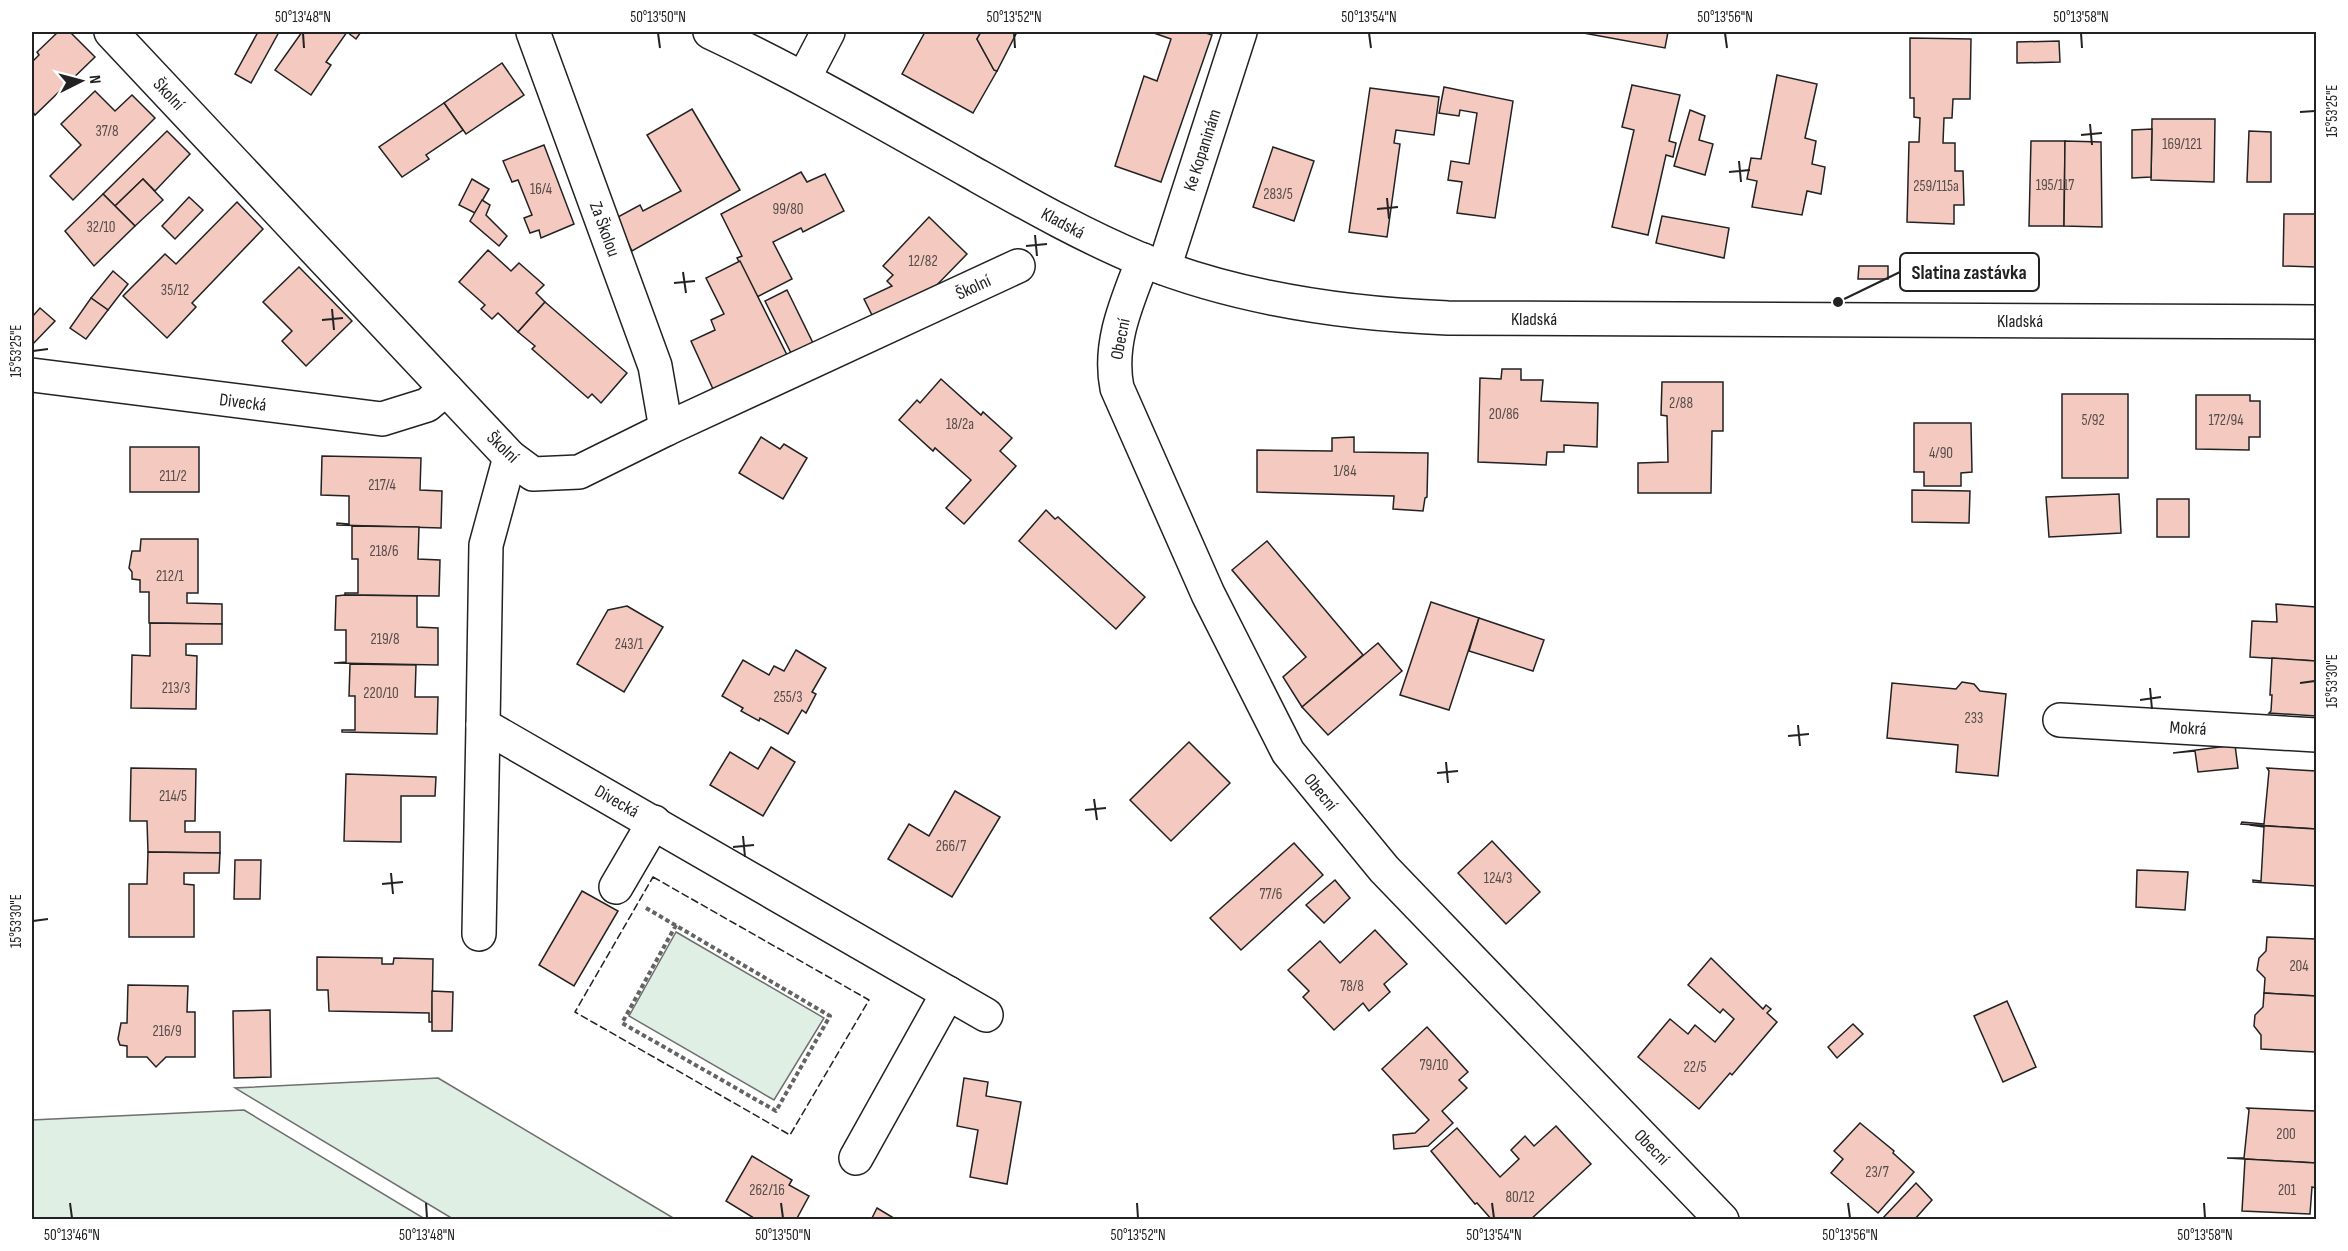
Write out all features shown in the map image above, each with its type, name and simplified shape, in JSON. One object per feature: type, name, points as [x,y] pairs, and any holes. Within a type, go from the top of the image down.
[{"type":"street","name":"Školní","points":[[111,32],[510,457],[533,474],[579,472],[666,429],[1018,266]]},
{"type":"street","name":"Za Školou","points":[[533,32],[655,366],[666,429]]},
{"type":"street","name":"Kladská","points":[[710,32],[804,78],[1090,237],[1154,264],[1233,289],[1286,301],[1347,312],[1396,316],[1536,319],[2316,322]]},
{"type":"street","points":[[804,78],[828,32]]},
{"type":"street","name":"Ke Kopaninám","points":[[1154,264],[1240,32]]},
{"type":"street","name":"Obecní","points":[[1154,264],[1115,342],[1114,373],[1117,388],[1208,594],[1288,752],[1384,869],[1722,1220]]},
{"type":"street","name":"Divecká","points":[[32,375],[382,419],[427,405],[446,389]]},
{"type":"street","points":[[479,934],[486,545],[510,457]]},
{"type":"street","name":"Mokrá","points":[[2060,720],[2316,735]]},
{"type":"street","name":"Divecká","points":[[483,725],[986,1015]]},
{"type":"street","points":[[616,886],[654,822]]},
{"type":"street","points":[[856,1158],[948,993]]},
{"type":"path","points":[[643,906],[676,925],[830,1016],[776,1111],[622,1023],[676,925]]},
{"type":"green space","points":[[676,932],[824,1018],[774,1100],[629,1016]]},
{"type":"green space","points":[[438,1078],[675,1219],[453,1219],[235,1088]]},
{"type":"green space","points":[[244,1110],[425,1219],[32,1219],[32,1120]]},
{"type":"building","points":[[58,32],[70,32],[95,57],[35,115],[32,111],[32,62],[39,55],[37,52]]},
{"type":"building","points":[[258,32],[279,32],[251,83],[235,74]]},
{"type":"building","points":[[302,32],[347,32],[326,62],[331,65],[311,95],[275,70]]},
{"type":"building","points":[[347,32],[361,32],[356,39]]},
{"type":"building","points":[[925,32],[981,32],[977,39],[994,70],[997,71],[973,113],[902,74]]},
{"type":"building","points":[[981,32],[1017,32],[997,71],[994,70],[977,39]]},
{"type":"building","points":[[1151,32],[1203,32],[1212,35],[1161,182],[1115,166],[1144,76],[1157,81],[1171,39]]},
{"type":"building","points":[[1578,32],[1668,32],[1665,48]]},
{"type":"building","points":[[1910,38],[1971,39],[1970,99],[1953,99],[1952,118],[1944,118],[1943,143],[1955,143],[1955,171],[1963,171],[1964,205],[1954,205],[1954,224],[1907,222],[1909,142],[1919,142],[1920,118],[1914,117],[1914,98],[1910,98]]},
{"type":"building","points":[[2059,41],[2060,62],[2017,63],[2017,42]]},
{"type":"building","points":[[502,63],[524,95],[466,134],[444,103]]},
{"type":"building","points":[[1777,75],[1817,84],[1805,138],[1816,141],[1812,164],[1825,167],[1821,194],[1807,191],[1802,215],[1752,207],[1757,181],[1747,179],[1751,158],[1761,159]]},
{"type":"building","points":[[1632,85],[1680,95],[1669,141],[1676,143],[1673,157],[1666,155],[1648,235],[1612,227],[1634,130],[1622,127]]},
{"type":"building","points":[[1444,87],[1513,101],[1495,218],[1457,213],[1462,182],[1448,180],[1451,161],[1469,164],[1477,113],[1460,110],[1459,116],[1439,113]]},
{"type":"building","points":[[1370,88],[1439,97],[1434,135],[1396,130],[1394,143],[1400,144],[1387,237],[1349,232]]},
{"type":"building","points":[[95,91],[115,111],[132,95],[155,118],[73,200],[50,176],[81,145],[61,124]]},
{"type":"building","points":[[444,103],[463,130],[426,155],[429,159],[402,177],[379,147]]},
{"type":"building","points":[[692,109],[740,190],[632,251],[616,218],[640,205],[643,211],[681,191],[647,135]]},
{"type":"building","points":[[1690,110],[1705,116],[1699,140],[1713,144],[1705,175],[1674,166]]},
{"type":"building","points":[[2152,119],[2215,119],[2214,182],[2151,180]]},
{"type":"building","points":[[2152,129],[2151,177],[2132,178],[2132,130]]},
{"type":"building","points":[[167,131],[190,154],[155,191],[143,179],[115,206],[103,194]]},
{"type":"building","points":[[2249,131],[2271,132],[2271,182],[2247,182]]},
{"type":"building","points":[[2031,141],[2065,141],[2064,226],[2029,226]]},
{"type":"building","points":[[2065,141],[2101,142],[2102,227],[2064,226]]},
{"type":"building","points":[[544,145],[574,224],[541,238],[539,230],[530,233],[524,218],[532,215],[518,180],[512,182],[503,161]]},
{"type":"building","points":[[1273,147],[1314,161],[1294,221],[1253,207]]},
{"type":"building","points":[[801,172],[807,182],[825,174],[844,211],[803,232],[801,228],[773,242],[792,279],[757,297],[737,258],[742,256],[721,214]]},
{"type":"building","points":[[143,179],[163,200],[135,226],[115,206]]},
{"type":"building","points":[[472,179],[489,189],[475,213],[459,205]]},
{"type":"building","points":[[103,194],[135,226],[94,266],[65,231]]},
{"type":"building","points":[[189,197],[203,210],[175,239],[162,226]]},
{"type":"building","points":[[482,200],[490,205],[486,215],[507,236],[499,246],[470,221]]},
{"type":"building","points":[[237,202],[263,229],[192,303],[196,307],[167,338],[123,296],[165,254],[176,264]]},
{"type":"building","points":[[2284,214],[2316,214],[2316,267],[2283,266]]},
{"type":"building","points":[[1662,216],[1729,228],[1724,258],[1656,243]]},
{"type":"building","points":[[929,217],[967,254],[932,290],[873,317],[864,299],[892,286],[887,281],[893,275],[883,266]]},
{"type":"building","points":[[488,250],[511,271],[519,263],[544,285],[536,293],[545,302],[518,332],[498,313],[492,319],[481,309],[485,305],[459,282]]},
{"type":"building","points":[[740,261],[787,355],[713,389],[691,341],[715,330],[711,320],[724,314],[706,278]]},
{"type":"building","points":[[1859,266],[1888,266],[1888,279],[1858,279]]},
{"type":"building","points":[[299,267],[352,321],[306,366],[282,341],[292,331],[263,302]]},
{"type":"building","points":[[113,271],[128,284],[108,310],[91,298]]},
{"type":"building","points":[[787,290],[813,343],[791,353],[765,301]]},
{"type":"building","points":[[91,298],[108,310],[86,339],[70,328]]},
{"type":"building","points":[[545,302],[627,373],[601,403],[592,394],[588,398],[532,349],[535,346],[518,332]]},
{"type":"building","points":[[40,308],[55,321],[32,345],[32,317]]},
{"type":"building","points":[[1502,369],[1521,369],[1521,380],[1543,380],[1541,401],[1598,403],[1597,447],[1564,445],[1564,452],[1547,452],[1546,465],[1478,462],[1480,378],[1501,379]]},
{"type":"building","points":[[941,379],[981,415],[983,412],[1012,438],[1000,451],[1016,466],[964,524],[946,508],[971,480],[935,448],[933,451],[899,420],[917,400],[920,403]]},
{"type":"building","points":[[1662,382],[1723,382],[1723,431],[1712,431],[1711,493],[1638,493],[1638,463],[1668,462],[1667,416],[1661,415]]},
{"type":"building","points":[[2062,394],[2128,394],[2128,478],[2062,478]]},
{"type":"building","points":[[2196,395],[2250,395],[2250,401],[2260,401],[2260,437],[2249,437],[2249,450],[2196,449]]},
{"type":"building","points":[[1914,423],[1971,423],[1972,472],[1961,473],[1961,486],[1924,486],[1924,472],[1914,472]]},
{"type":"building","points":[[761,437],[780,449],[784,444],[807,458],[783,499],[739,473]]},
{"type":"building","points":[[1354,437],[1354,452],[1428,453],[1427,497],[1423,511],[1393,509],[1394,496],[1257,492],[1257,450],[1332,451],[1332,438]]},
{"type":"building","points":[[130,447],[199,447],[199,492],[130,492]]},
{"type":"building","points":[[322,456],[421,458],[420,490],[442,491],[441,528],[337,525],[337,523],[349,524],[349,496],[321,495]]},
{"type":"building","points":[[1912,490],[1970,491],[1969,523],[1912,522]]},
{"type":"building","points":[[2119,494],[2121,533],[2049,537],[2046,497]]},
{"type":"building","points":[[2157,499],[2189,499],[2189,537],[2157,537]]},
{"type":"building","points":[[1046,510],[1055,519],[1058,517],[1145,597],[1116,629],[1019,541]]},
{"type":"building","points":[[352,526],[419,527],[418,559],[440,560],[439,596],[345,595],[345,593],[358,593],[358,559],[352,559]]},
{"type":"building","points":[[141,539],[198,539],[198,593],[187,593],[187,603],[222,604],[222,624],[149,623],[149,592],[140,592],[140,580],[132,579],[132,572],[129,568],[132,551],[140,551]]},
{"type":"building","points":[[1267,541],[1363,655],[1302,707],[1283,677],[1306,657],[1232,570]]},
{"type":"building","points":[[336,596],[417,596],[417,627],[438,628],[438,665],[334,663],[346,662],[346,630],[335,630]]},
{"type":"building","points":[[1431,602],[1479,618],[1449,710],[1400,695]]},
{"type":"building","points":[[2276,604],[2316,607],[2316,661],[2250,657],[2252,621],[2277,622]]},
{"type":"building","points":[[627,606],[663,627],[624,692],[577,664],[608,610]]},
{"type":"building","points":[[1479,618],[1544,640],[1533,671],[1469,651]]},
{"type":"building","points":[[150,623],[222,624],[222,644],[186,644],[186,655],[197,656],[196,709],[131,708],[132,655],[150,656]]},
{"type":"building","points":[[1378,643],[1402,671],[1328,735],[1302,707]]},
{"type":"building","points":[[796,650],[826,668],[812,692],[816,694],[806,713],[802,710],[788,734],[760,718],[759,721],[741,711],[743,708],[722,696],[743,660],[769,675],[774,666],[784,671]]},
{"type":"building","points":[[2272,658],[2316,661],[2316,716],[2269,713],[2272,695],[2270,695]]},
{"type":"building","points":[[350,664],[416,665],[415,697],[438,697],[437,734],[342,732],[342,730],[355,730],[355,696],[349,696]]},
{"type":"building","points":[[1962,682],[1974,684],[1980,691],[2006,694],[1998,776],[1956,772],[1958,745],[1887,738],[1892,683],[1956,689]]},
{"type":"building","points":[[1189,742],[1230,783],[1171,841],[1130,800]]},
{"type":"building","points":[[2235,745],[2238,768],[2198,772],[2195,751],[2173,753]]},
{"type":"building","points":[[771,747],[795,762],[763,816],[710,785],[730,752],[758,769]]},
{"type":"building","points":[[131,768],[196,769],[195,821],[185,821],[185,832],[220,832],[220,853],[148,852],[147,821],[130,821]]},
{"type":"building","points":[[2267,768],[2316,771],[2316,829],[2241,824],[2242,822],[2264,824],[2269,771]]},
{"type":"building","points":[[346,774],[436,777],[435,796],[401,796],[401,842],[344,841]]},
{"type":"building","points":[[955,791],[1000,817],[952,897],[888,859],[909,824],[929,836]]},
{"type":"building","points":[[2250,825],[2316,829],[2316,886],[2253,882],[2253,880],[2261,881],[2264,827]]},
{"type":"building","points":[[1492,841],[1540,892],[1506,924],[1458,873]]},
{"type":"building","points":[[1294,843],[1323,875],[1241,950],[1210,918]]},
{"type":"building","points":[[148,852],[220,853],[219,873],[184,873],[184,884],[194,885],[194,937],[129,937],[129,884],[147,884]]},
{"type":"building","points":[[235,860],[261,860],[260,899],[234,899]]},
{"type":"building","points":[[2137,870],[2188,872],[2185,910],[2136,907]]},
{"type":"building","points":[[1335,880],[1350,898],[1324,923],[1306,905]]},
{"type":"building","points":[[582,891],[618,911],[574,986],[539,965]]},
{"type":"building","points":[[1375,930],[1407,964],[1384,984],[1390,992],[1369,1011],[1363,1003],[1334,1030],[1303,997],[1309,991],[1288,970],[1320,941],[1340,963]]},
{"type":"building","points":[[2267,937],[2316,939],[2316,996],[2264,993],[2265,978],[2257,970],[2259,958],[2266,951]]},
{"type":"building","points":[[317,957],[382,958],[382,964],[393,964],[394,958],[433,959],[432,1022],[429,1022],[429,1013],[329,1011],[328,990],[317,990]]},
{"type":"building","points":[[1711,958],[1763,1009],[1766,1005],[1771,1009],[1767,1013],[1777,1022],[1732,1075],[1730,1073],[1699,1109],[1638,1057],[1670,1019],[1688,1034],[1695,1025],[1715,1042],[1734,1019],[1723,1009],[1720,1013],[1688,985]]},
{"type":"building","points":[[128,985],[188,986],[187,1012],[195,1012],[195,1057],[166,1057],[156,1067],[147,1057],[127,1057],[127,1046],[120,1045],[118,1039],[121,1023],[127,1023]]},
{"type":"building","points":[[432,991],[453,992],[452,1031],[432,1031]]},
{"type":"building","points":[[2264,993],[2316,996],[2315,1052],[2261,1049],[2261,1035],[2254,1026],[2255,1015],[2263,1007]]},
{"type":"building","points":[[2007,1001],[2036,1067],[2003,1082],[1974,1016]]},
{"type":"building","points":[[270,1010],[271,1077],[234,1078],[233,1011]]},
{"type":"building","points":[[1853,1024],[1863,1034],[1837,1058],[1828,1047]]},
{"type":"building","points":[[1427,1027],[1468,1072],[1459,1080],[1467,1088],[1442,1111],[1453,1123],[1428,1146],[1394,1149],[1393,1135],[1415,1133],[1429,1120],[1382,1069]]},
{"type":"building","points":[[964,1078],[988,1082],[986,1096],[1021,1102],[1007,1184],[970,1177],[978,1130],[957,1126]]},
{"type":"building","points":[[2247,1108],[2316,1111],[2316,1163],[2227,1158],[2244,1158],[2249,1110]]},
{"type":"building","points":[[1860,1123],[1894,1151],[1893,1153],[1914,1172],[1878,1213],[1831,1173],[1843,1159],[1834,1151]]},
{"type":"building","points":[[1556,1126],[1591,1164],[1530,1220],[1492,1220],[1477,1203],[1475,1204],[1431,1151],[1457,1128],[1500,1177],[1519,1159],[1511,1150],[1525,1136],[1534,1146]]},
{"type":"building","points":[[752,1156],[792,1180],[789,1185],[809,1196],[796,1220],[757,1220],[726,1201]]},
{"type":"building","points":[[2245,1159],[2316,1163],[2316,1188],[2312,1187],[2310,1214],[2242,1211]]},
{"type":"building","points":[[1916,1183],[1932,1200],[1914,1220],[1881,1220]]},
{"type":"building","points":[[877,1208],[897,1220],[871,1220]]},
{"type":"fence","points":[[653,877],[869,1000],[790,1135],[575,1012],[653,877]]},
{"type":"place","name":"Slatina zastávka","points":[[1838,302]]}]
